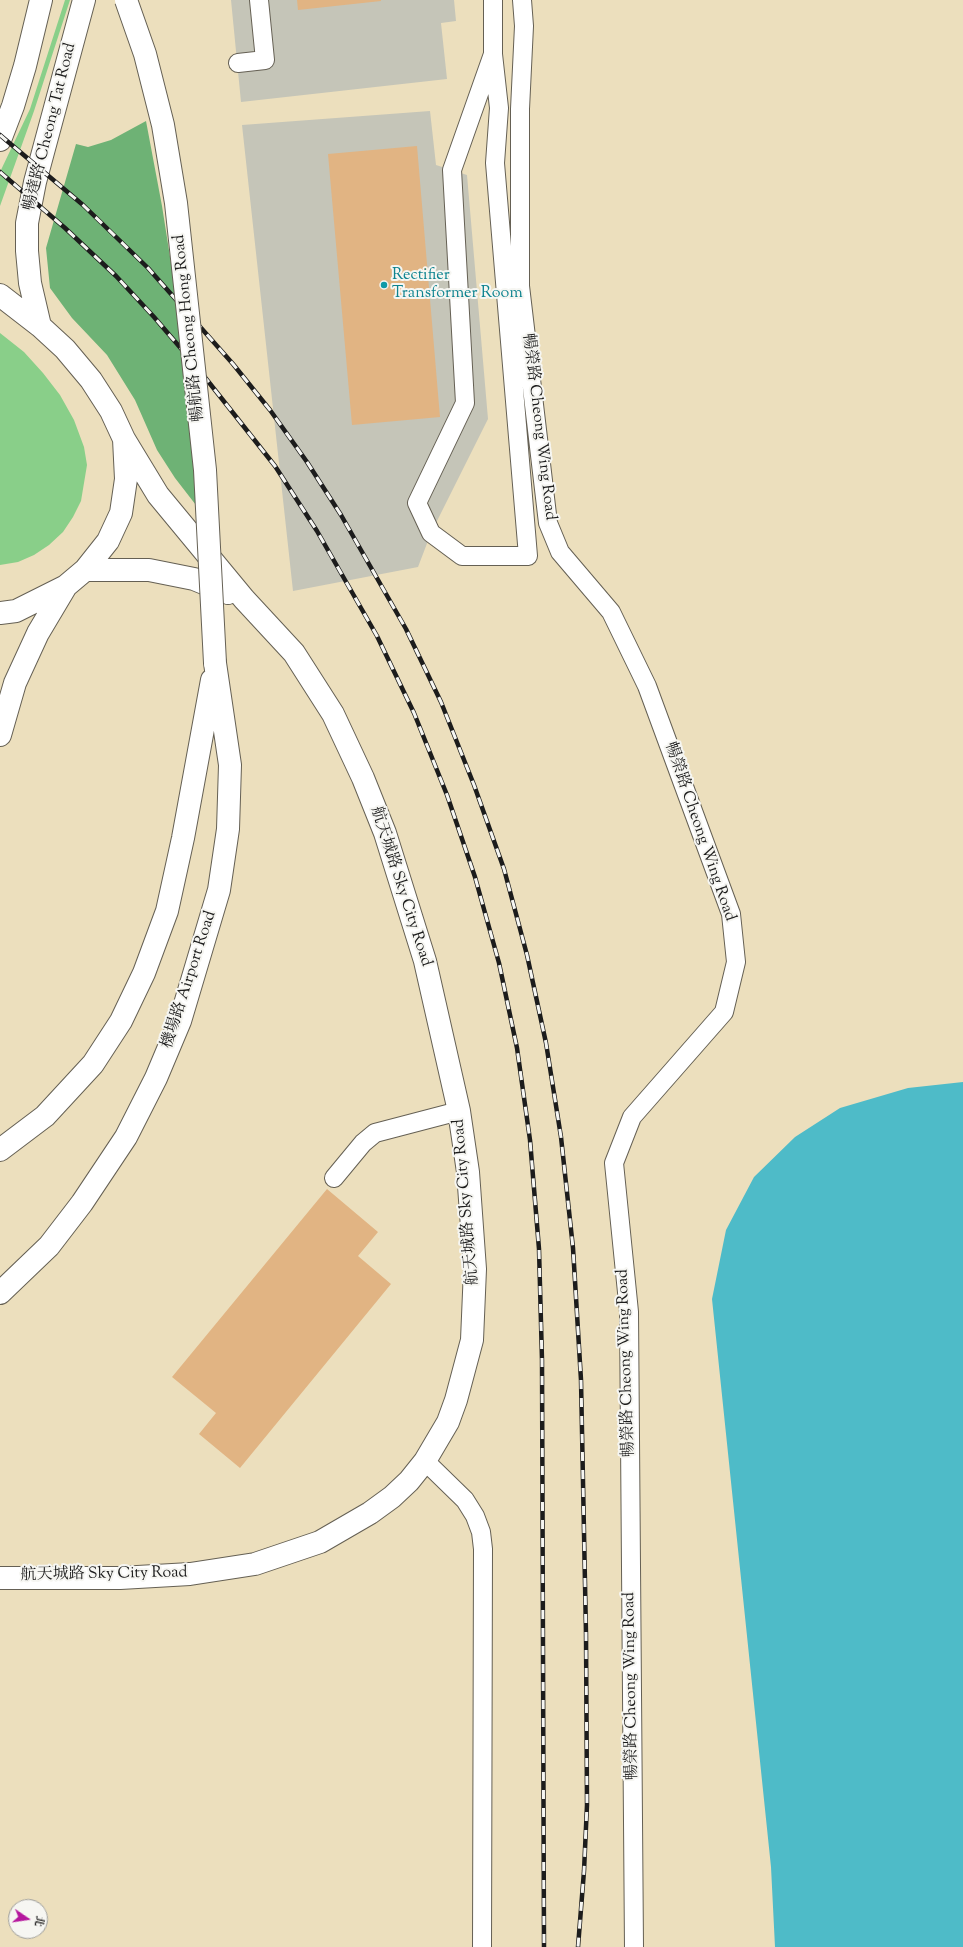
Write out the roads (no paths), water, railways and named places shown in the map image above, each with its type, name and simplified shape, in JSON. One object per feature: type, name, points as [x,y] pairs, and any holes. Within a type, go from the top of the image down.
[{"type":"street","points":[[0,140],[25,66],[40,0]]},
{"type":"street","name":"暢達路 Cheong Tat Road","points":[[40,326],[30,284],[27,251],[27,223],[35,182],[84,0]]},
{"type":"street","name":"暢航路 Cheong Hong Road","points":[[126,0],[145,54],[161,118],[176,204],[205,470],[215,663]]},
{"type":"street","points":[[0,295],[40,326],[65,349],[92,380],[111,411],[124,440],[126,478],[121,513],[108,542],[85,570],[66,586],[16,611],[0,613]]},
{"type":"street","name":"航天城路 Sky City Road","points":[[0,1578],[120,1578],[190,1574],[255,1564],[320,1542],[348,1527],[392,1497],[409,1481],[425,1461],[437,1442],[456,1400],[472,1340],[475,1262],[468,1172],[459,1111],[425,961],[387,840],[363,778],[333,714],[294,653],[244,599],[158,495],[124,440]]},
{"type":"street","name":"航天城路 Sky City Road","points":[[85,570],[149,570],[186,577],[244,599]]},
{"type":"street","points":[[0,735],[19,676],[38,633],[66,586]]},
{"type":"street","points":[[0,1150],[45,1116],[93,1064],[121,1021],[144,973],[167,912],[197,764],[215,663]]},
{"type":"street","name":"機場路 Airport Road","points":[[0,1293],[49,1246],[82,1203],[126,1137],[156,1078],[180,1021],[220,890],[228,829],[230,765],[215,663]]},
{"type":"lane","points":[[238,63],[266,60],[259,0]]},
{"type":"lane","points":[[493,0],[493,54],[499,108],[495,163],[528,556],[462,556],[431,533],[417,503],[465,404],[452,170],[493,54]]},
{"type":"lane","name":"暢榮路 Cheong Wing Road","points":[[522,0],[524,26],[520,109],[520,286],[548,523],[560,552],[611,612],[647,686],[731,914],[736,962],[724,1012],[632,1117],[614,1163],[629,1312],[634,1947]]},
{"type":"lane","points":[[334,1178],[363,1143],[375,1133],[459,1111]]},
{"type":"lane","points":[[425,1461],[465,1500],[475,1516],[481,1532],[483,1549],[482,1947]]},
{"type":"water","points":[[963,1082],[963,1947],[775,1947],[771,1867],[712,1299],[726,1230],[754,1177],[795,1137],[840,1108],[908,1088]]},
{"type":"railway","points":[[0,135],[83,205],[148,268],[233,364],[270,410],[307,462],[341,515],[406,629],[441,702],[474,785],[504,869],[527,955],[546,1043],[561,1137],[573,1248],[581,1380],[586,1634],[587,1805],[578,1947]]},
{"type":"railway","points":[[0,172],[65,228],[116,276],[196,366],[275,466],[317,531],[377,636],[414,713],[447,795],[475,877],[499,963],[517,1048],[530,1140],[539,1249],[542,1360],[544,1947]]},
{"type":"place","name":"Rectifier Transformer Room","points":[[384,285]]}]
